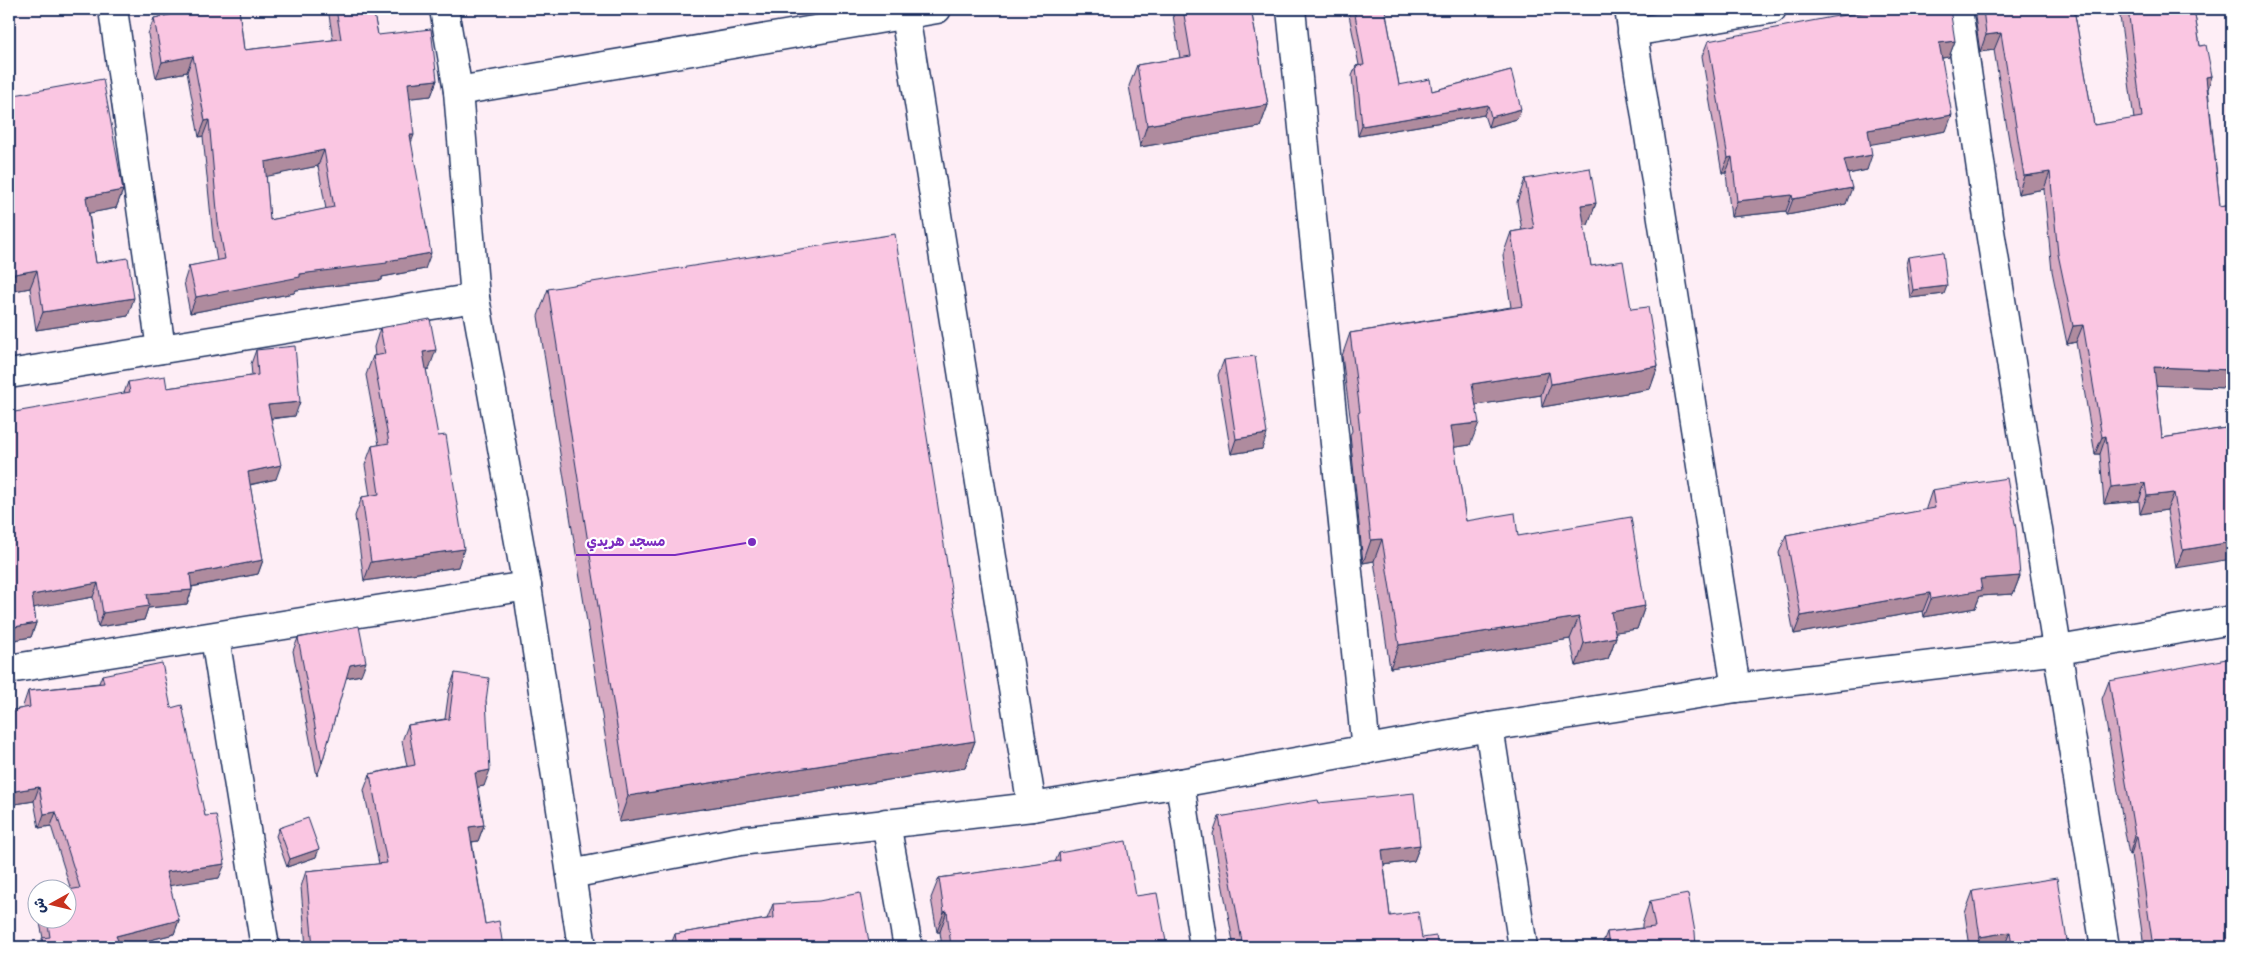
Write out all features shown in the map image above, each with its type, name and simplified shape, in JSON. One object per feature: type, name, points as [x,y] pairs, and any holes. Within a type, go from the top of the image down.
[{"type":"street","points":[[114,9],[161,350]]},
{"type":"street","points":[[444,9],[458,91],[475,298],[527,586],[582,947]]},
{"type":"street","points":[[458,91],[904,12],[937,9]]},
{"type":"street","points":[[1291,9],[1366,750]]},
{"type":"street","points":[[1736,688],[1630,21],[1772,9]]},
{"type":"street","points":[[1958,9],[1988,225],[2059,650],[2105,947]]},
{"type":"street","points":[[904,12],[1032,807]]},
{"type":"street","points":[[9,374],[475,298]]},
{"type":"street","points":[[9,670],[527,586]]},
{"type":"street","points":[[571,874],[740,841],[1032,807],[1180,783],[1489,727],[1736,688],[2059,650],[2232,620]]},
{"type":"street","points":[[215,638],[265,947]]},
{"type":"street","points":[[1489,727],[1523,947]]},
{"type":"street","points":[[1180,783],[1204,947]]},
{"type":"street","points":[[886,823],[908,947]]},
{"type":"building","points":[[189,9],[239,9],[244,50],[341,39],[336,9],[373,9],[378,35],[431,29],[437,80],[408,83],[414,135],[410,135],[431,253],[387,261],[387,263],[300,274],[300,277],[196,297],[189,266],[225,259],[218,222],[209,120],[205,121],[193,56],[162,62],[154,18],[189,11]],"holes":[[[324,150],[334,207],[270,220],[265,162]]]},
{"type":"building","points":[[1183,9],[1251,9],[1268,105],[1147,125],[1137,65],[1191,56]]},
{"type":"building","points":[[1354,9],[1385,9],[1399,85],[1430,79],[1432,91],[1511,70],[1521,109],[1491,117],[1488,105],[1362,126],[1356,66],[1364,65]]},
{"type":"building","points":[[1887,9],[1950,9],[1955,41],[1939,43],[1952,115],[1868,130],[1872,155],[1844,160],[1852,188],[1793,199],[1792,195],[1737,201],[1732,157],[1728,158],[1708,41],[1832,17]]},
{"type":"building","points":[[1983,9],[2074,9],[2094,125],[2142,117],[2128,9],[2194,9],[2200,46],[2206,45],[2212,76],[2206,77],[2220,206],[2232,204],[2232,370],[2154,367],[2162,438],[2232,427],[2232,542],[2183,550],[2174,493],[2147,496],[2145,483],[2111,487],[2106,436],[2102,437],[2083,325],[2073,326],[2058,254],[2050,172],[2024,176],[2001,33],[1986,35]]},
{"type":"building","points":[[103,79],[123,190],[86,197],[96,263],[128,258],[134,298],[43,312],[37,270],[9,275],[9,96]]},
{"type":"building","points":[[1590,168],[1596,203],[1581,205],[1591,266],[1623,261],[1631,309],[1648,307],[1658,366],[1551,384],[1549,372],[1472,384],[1479,423],[1451,426],[1466,521],[1515,513],[1518,536],[1631,517],[1645,606],[1611,612],[1616,637],[1584,643],[1579,617],[1399,645],[1382,539],[1371,540],[1358,413],[1360,412],[1350,333],[1523,306],[1511,232],[1534,228],[1525,179]]},
{"type":"building","points":[[895,234],[975,741],[628,796],[548,289]]},
{"type":"building","points":[[1943,252],[1947,286],[1913,290],[1908,257]]},
{"type":"building","points":[[430,319],[436,350],[423,352],[438,436],[446,435],[464,549],[371,562],[362,497],[379,494],[372,446],[389,443],[373,356],[385,354],[380,328]]},
{"type":"building","points":[[295,346],[300,402],[268,405],[281,465],[248,472],[263,560],[190,574],[192,590],[147,594],[149,606],[103,613],[98,583],[32,595],[36,623],[9,628],[9,413],[130,392],[128,382],[165,376],[167,388],[258,375],[256,350]]},
{"type":"building","points":[[1255,356],[1267,434],[1236,439],[1224,360]]},
{"type":"building","points":[[2007,478],[2016,529],[2020,576],[1980,579],[1982,590],[1931,599],[1930,593],[1801,616],[1786,535],[1935,508],[1932,490]]},
{"type":"building","points":[[359,626],[366,662],[350,665],[322,763],[298,638]]},
{"type":"building","points":[[2232,658],[2232,947],[2153,947],[2137,836],[2135,836],[2109,681]]},
{"type":"building","points":[[162,663],[171,708],[182,705],[205,816],[216,815],[225,864],[166,872],[179,920],[116,936],[121,947],[44,947],[42,938],[50,937],[49,928],[78,928],[78,888],[80,888],[56,812],[44,814],[39,787],[9,792],[9,711],[30,707],[28,691],[104,683],[102,675]]},
{"type":"building","points":[[455,673],[489,678],[486,701],[490,770],[475,773],[484,825],[469,827],[485,924],[499,921],[503,947],[313,947],[306,871],[387,863],[370,774],[415,765],[408,725],[449,719]]},
{"type":"building","points":[[1414,793],[1420,845],[1382,850],[1390,916],[1418,912],[1422,938],[1436,936],[1438,947],[1243,947],[1219,817],[1318,800],[1319,803]]},
{"type":"building","points":[[308,818],[319,849],[290,859],[279,828]]},
{"type":"building","points":[[1126,841],[1136,896],[1157,893],[1167,947],[951,947],[947,911],[944,912],[939,878],[1060,861],[1059,853]]},
{"type":"building","points":[[2057,878],[2068,947],[2012,947],[2010,932],[1980,937],[1973,891]]},
{"type":"building","points":[[860,893],[870,947],[677,947],[675,934],[774,918],[773,904],[819,901]]},
{"type":"building","points":[[1688,894],[1696,947],[1609,947],[1607,932],[1655,927],[1650,901]]},
{"type":"place","name":"مسجد هريدي","points":[[752,542]]}]
